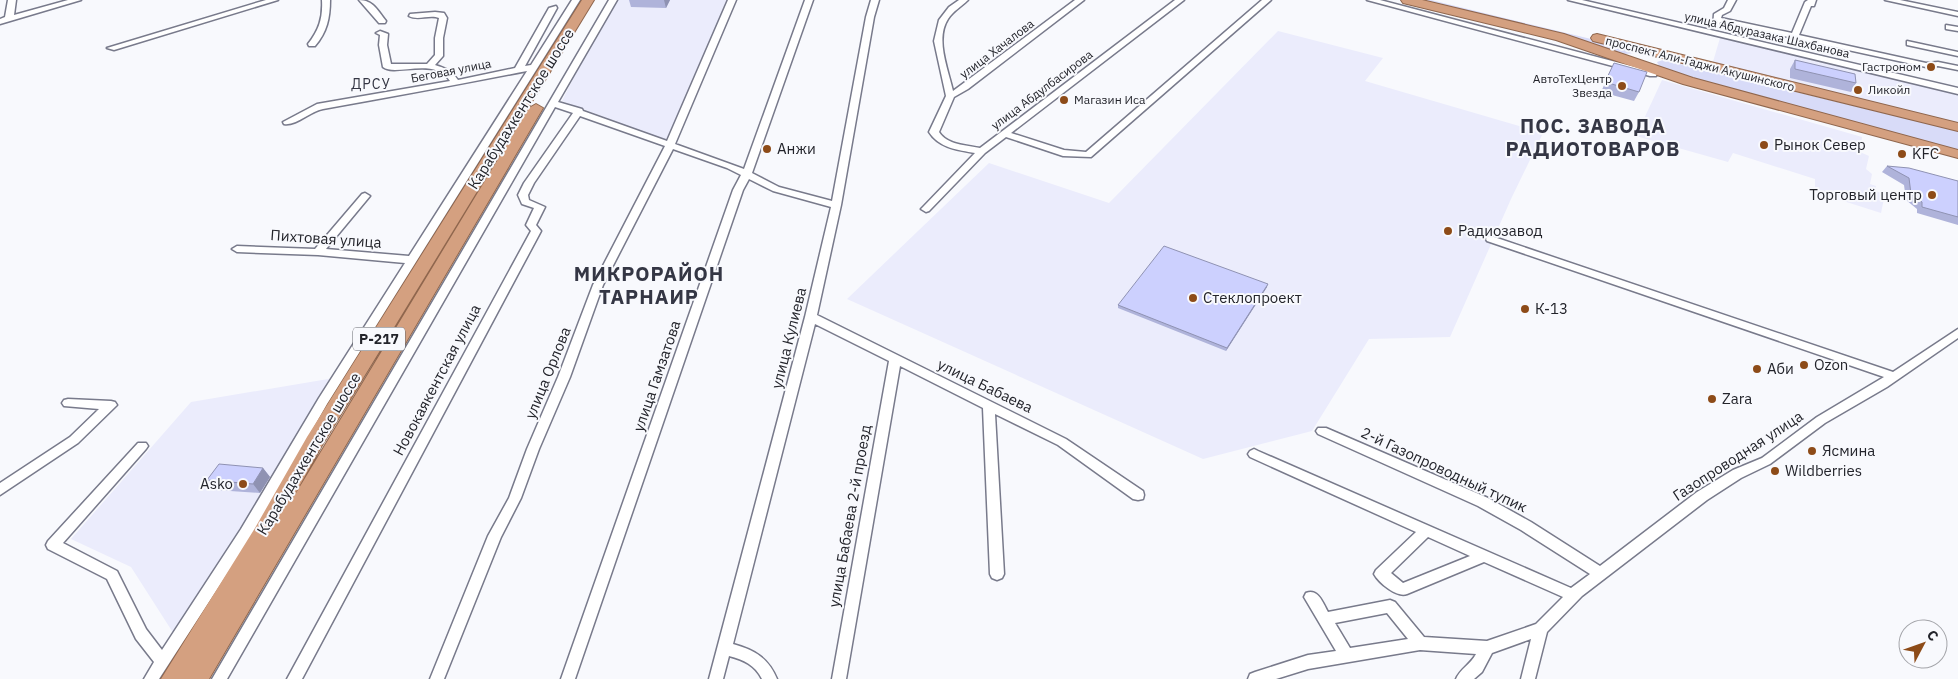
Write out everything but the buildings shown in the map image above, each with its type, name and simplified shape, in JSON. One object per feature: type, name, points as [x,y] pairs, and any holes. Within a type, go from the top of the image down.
[{"type":"highway","name":"Карабудахкентское шоссе","points":[[173,679],[262,534],[314,442],[588,0]]},
{"type":"highway","name":"Карабудахкентское шоссе","points":[[196,679],[600,0]]},
{"type":"highway","name":"проспект Али-Гаджи Акушинского","points":[[1442,0],[1958,127]]},
{"type":"highway","name":"проспект Али-Гаджи Акушинского","points":[[1410,4],[1560,38],[1692,82],[1958,154]]},
{"type":"highway","points":[[1606,52],[1629,58],[1640,56],[1633,49],[1616,43]]},
{"type":"highway","points":[[1654,69],[1649,64],[1651,58],[1662,55],[1672,57]]},
{"type":"street","points":[[9,19],[12,0]]},
{"type":"street","points":[[0,22],[77,0]]},
{"type":"street","points":[[111,48],[274,0]]},
{"type":"street","points":[[312,44],[318,39],[327,17],[326,0]]},
{"type":"street","points":[[363,0],[382,21]]},
{"type":"street","points":[[151,679],[246,533],[323,401],[576,0]]},
{"type":"street","points":[[219,679],[613,0]]},
{"type":"street","name":"улица Орлова","points":[[436,679],[496,536],[515,498],[533,449],[564,378],[598,285],[670,145],[732,0]]},
{"type":"street","name":"улица Гамзатова","points":[[568,679],[738,190],[746,176],[809,0]]},
{"type":"street","name":"улица Кулиева","points":[[716,679],[811,318],[836,205],[861,63],[875,0]]},
{"type":"street","points":[[964,0],[952,9],[943,20],[938,40],[950,96],[934,132],[936,138],[943,142],[982,151]]},
{"type":"street","name":"улица Хачалова","points":[[950,96],[965,87],[1080,0]]},
{"type":"street","name":"улица Абдулбасирова","points":[[926,209],[982,151],[1180,0]]},
{"type":"street","points":[[1004,134],[1063,153],[1088,155],[1267,0]]},
{"type":"street","points":[[1371,0],[1410,4],[1652,74],[1654,69]]},
{"type":"street","name":"улица Абдуразака Шахбанова","points":[[1572,0],[1958,91]]},
{"type":"street","points":[[1715,34],[1718,14],[1727,9],[1732,0]]},
{"type":"street","points":[[1795,36],[1801,17],[1812,0]]},
{"type":"street","points":[[1889,0],[1958,14]]},
{"type":"street","points":[[518,70],[553,8]]},
{"type":"street","points":[[413,16],[435,14],[441,15],[443,18],[439,38],[439,56],[428,67]]},
{"type":"street","points":[[1717,19],[1926,65],[1938,64],[1958,68]]},
{"type":"street","points":[[1949,27],[1958,29]]},
{"type":"street","points":[[380,33],[384,34],[382,45],[387,67],[418,65],[444,70],[452,76],[454,82]]},
{"type":"street","points":[[1910,43],[1958,54]]},
{"type":"street","name":"Беговая улица","points":[[287,122],[317,107],[534,68]]},
{"type":"street","points":[[552,103],[730,166],[746,176],[776,189],[836,205]]},
{"type":"street","name":"Новокаякентская улица","points":[[294,679],[536,230],[531,225],[540,207],[525,202],[523,196],[529,183],[579,111]]},
{"type":"street","points":[[318,252],[365,196]]},
{"type":"street","points":[[1491,239],[1893,376]]},
{"type":"street","name":"Пихтовая улица","points":[[237,249],[318,252],[413,260]]},
{"type":"street","name":"улица Бабаева","points":[[811,318],[1062,442],[1138,494]]},
{"type":"street","name":"Газопроводная улица","points":[[1528,679],[1542,629],[1574,596],[1601,574],[1702,496],[1737,474],[1766,460],[1821,420],[1883,384],[1958,333]]},
{"type":"street","name":"улица Бабаева 2-й проезд","points":[[839,679],[895,359]]},
{"type":"street","points":[[0,490],[74,440],[111,405],[68,403]]},
{"type":"street","points":[[989,406],[997,574]]},
{"type":"street","name":"2-й Газопроводный тупик","points":[[1322,431],[1483,502],[1526,526],[1601,574]]},
{"type":"street","points":[[142,446],[53,545],[112,575],[141,634],[162,662]]},
{"type":"street","points":[[1254,454],[1574,596]]},
{"type":"street","points":[[1427,530],[1381,574],[1402,590],[1485,556]]},
{"type":"street","points":[[1311,597],[1347,656]]},
{"type":"street","points":[[1324,619],[1390,606],[1420,643]]},
{"type":"street","points":[[1255,679],[1308,662],[1420,643],[1487,648],[1542,629]]},
{"type":"street","points":[[724,648],[747,654],[764,665],[770,679]]},
{"type":"street","points":[[1463,679],[1477,667],[1487,648]]},
{"type":"shaded area","points":[[612,0],[732,0],[667,141],[562,101]]},
{"type":"shaded area","points":[[1423,0],[1431,0],[1624,47],[1634,53],[1625,54],[1561,34]]},
{"type":"shaded area","points":[[1278,31],[1383,58],[1365,81],[1543,133],[1511,199],[1450,337],[1369,339],[1312,431],[1203,459],[847,299],[989,163],[1109,203]]},
{"type":"shaded area","points":[[1720,38],[1958,93],[1958,123],[1712,65]]},
{"type":"shaded area","points":[[1663,60],[1958,131],[1958,150],[1665,70],[1660,68],[1657,62]]},
{"type":"shaded area","name":"Рынок Север","points":[[1662,80],[1862,137],[1860,152],[1869,156],[1866,169],[1872,174],[1870,184],[1876,186],[1875,191],[1885,194],[1881,213],[1815,192],[1815,179],[1733,153],[1728,162],[1636,136]]},
{"type":"shaded area","points":[[346,376],[179,642],[131,567],[71,539],[191,402]]},
{"type":"place","name":"Гастроном","points":[[1931,67]]},
{"type":"place","name":"АвтоТехЦентр Звезда","points":[[1622,86]]},
{"type":"place","name":"Ликойл","points":[[1858,90]]},
{"type":"place","name":"Магазин Иса","points":[[1064,100]]},
{"type":"place","name":"Рынок Север","points":[[1764,145]]},
{"type":"place","name":"Анжи","points":[[767,149]]},
{"type":"place","name":"KFC","points":[[1902,154]]},
{"type":"place","name":"Торговый центр","points":[[1932,195]]},
{"type":"place","name":"Радиозавод","points":[[1448,231]]},
{"type":"place","name":"Стеклопроект","points":[[1193,298]]},
{"type":"place","name":"К-13","points":[[1525,309]]},
{"type":"place","name":"Ozon","points":[[1804,365]]},
{"type":"place","name":"Аби","points":[[1757,369]]},
{"type":"place","name":"Zara","points":[[1712,399]]},
{"type":"place","name":"Ясмина","points":[[1812,451]]},
{"type":"place","name":"Wildberries","points":[[1775,471]]},
{"type":"place","name":"Asko","points":[[243,484]]},
{"type":"district","name":"ДРСУ","points":[[371,84]]},
{"type":"district","name":"ПОС. ЗАВОДА РАДИОТОВАРОВ","points":[[1593,138]]},
{"type":"district","name":"МИКРОРАЙОН ТАРНАИР","points":[[649,286]]}]
